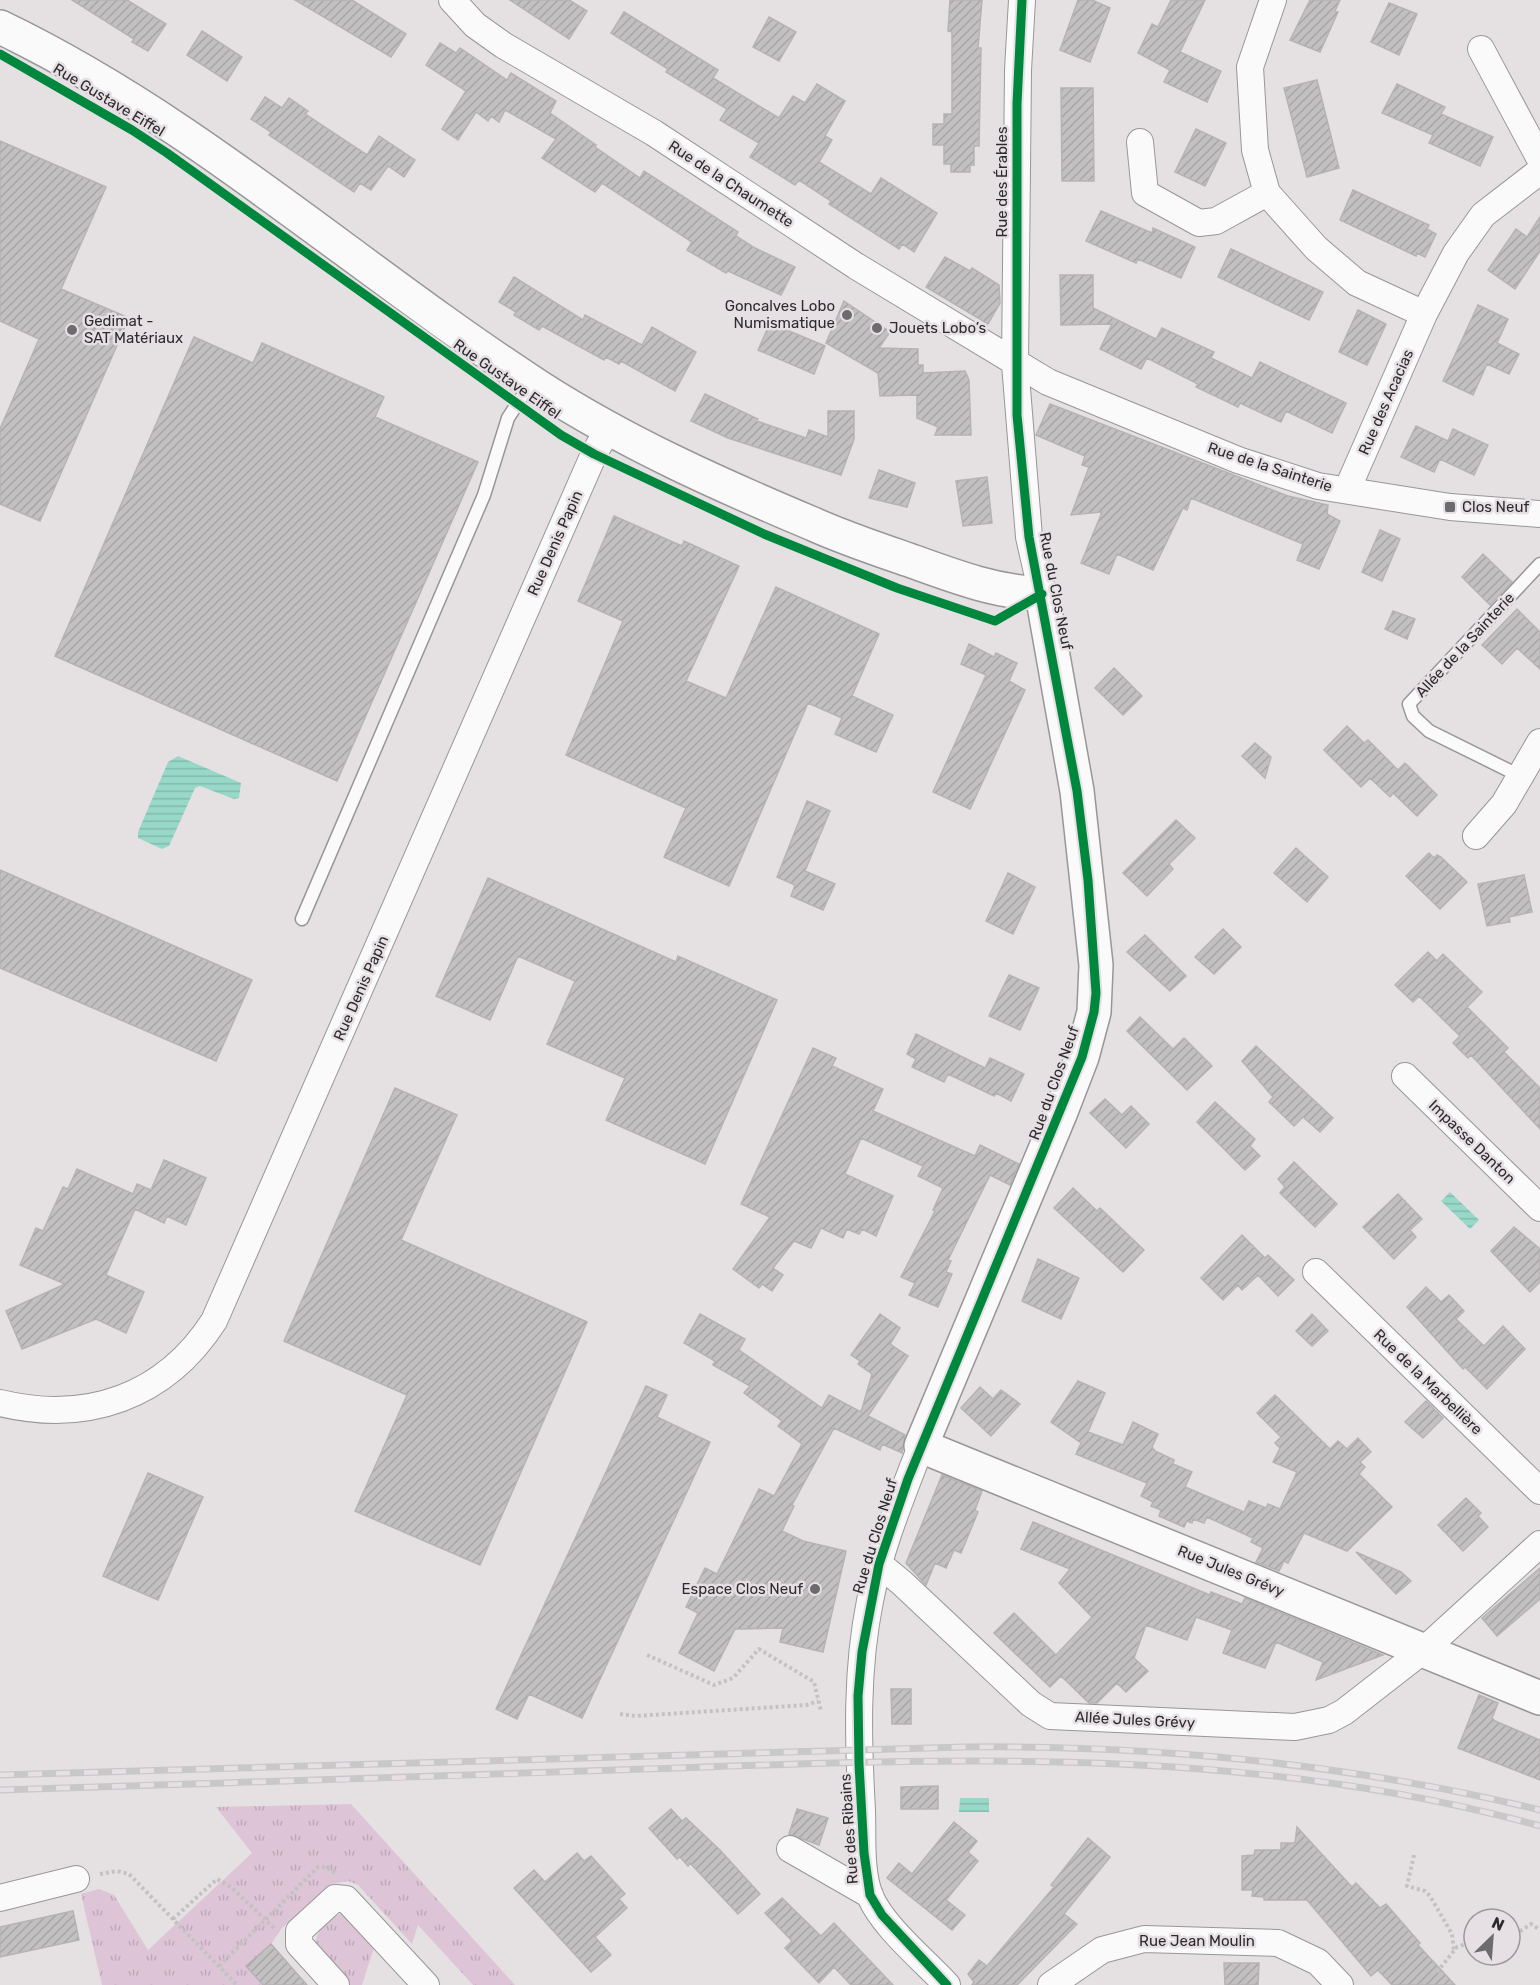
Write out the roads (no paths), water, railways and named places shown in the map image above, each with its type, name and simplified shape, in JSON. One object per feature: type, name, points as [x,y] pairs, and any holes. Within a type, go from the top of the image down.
[{"type":"street","name":"Rue de la Chaumette","points":[[452,0],[475,26],[503,45],[654,133],[856,266],[1015,364]]},
{"type":"street","name":"Rue des Érables","points":[[1015,364],[1017,93],[1023,0]]},
{"type":"street","points":[[1273,0],[1250,68],[1255,150],[1267,193],[1316,248],[1357,283],[1425,314]]},
{"type":"street","name":"Rue Gustave Eiffel","points":[[0,27],[145,108],[532,382],[608,429],[685,469],[838,535],[996,589],[1042,594]]},
{"type":"street","points":[[1481,49],[1540,159]]},
{"type":"street","points":[[1140,142],[1145,193],[1199,223],[1216,221],[1267,193]]},
{"type":"street","name":"Rue des Acacias","points":[[1347,490],[1425,314],[1456,253],[1483,215],[1517,186],[1540,171]]},
{"type":"street","name":"Rue de la Sainterie","points":[[1015,364],[1048,382],[1238,460],[1318,486],[1450,507],[1540,514]]},
{"type":"street","name":"Rue du Clos Neuf","points":[[859,1750],[858,1696],[862,1652],[879,1564],[921,1446],[1060,1114],[1082,1057],[1094,1012],[1096,965],[1077,791],[1042,594],[1029,537],[1017,415],[1015,364]]},
{"type":"street","name":"Rue Denis Papin","points":[[0,1403],[62,1411],[122,1400],[148,1386],[178,1364],[205,1336],[214,1322],[594,454],[608,429]]},
{"type":"street","points":[[1476,836],[1496,816],[1532,762]]},
{"type":"street","name":"Impasse Danton","points":[[1405,1076],[1540,1209]]},
{"type":"street","name":"Rue de la Marbellière","points":[[1316,1272],[1540,1491]]},
{"type":"street","name":"Rue Jules Grévy","points":[[921,1446],[1425,1649],[1540,1698]]},
{"type":"street","points":[[1425,1649],[1540,1544]]},
{"type":"street","name":"Allée Jules Grévy","points":[[879,1564],[1031,1704],[1050,1716],[1295,1728],[1315,1725],[1344,1712],[1425,1649]]},
{"type":"street","name":"Rue des Ribains","points":[[859,1750],[864,1854],[870,1895],[882,1915],[947,1985]]},
{"type":"street","name":"Rue des Ribains","points":[[790,1849],[870,1895]]},
{"type":"street","points":[[0,1898],[76,1879]]},
{"type":"street","points":[[336,1985],[298,1944],[297,1938],[299,1931],[335,1898],[346,1899],[426,1985]]},
{"type":"street","name":"Rue Jean Moulin","points":[[1052,1985],[1102,1950],[1144,1939],[1278,1943],[1318,1962],[1340,1985]]},
{"type":"lane","points":[[302,919],[484,495],[508,418],[532,382]]},
{"type":"lane","name":"Allée de la Sainterie","points":[[1532,762],[1429,730],[1413,716],[1409,704],[1540,564]]},
{"type":"railway","points":[[0,1775],[964,1747],[1037,1747],[1182,1754],[1326,1769],[1397,1780],[1540,1810]]},
{"type":"railway","points":[[0,1790],[871,1762],[1095,1763],[1206,1769],[1317,1781],[1429,1800],[1540,1826]]},
{"type":"place","name":"Goncalves Lobo Numismatique","points":[[847,315]]},
{"type":"place","name":"Jouets Lobo’s","points":[[877,328]]},
{"type":"place","name":"Gedimat - SAT Matériaux","points":[[72,330]]},
{"type":"place","name":"Clos Neuf","points":[[1450,507]]},
{"type":"place","name":"Espace Clos Neuf","points":[[815,1589]]}]
